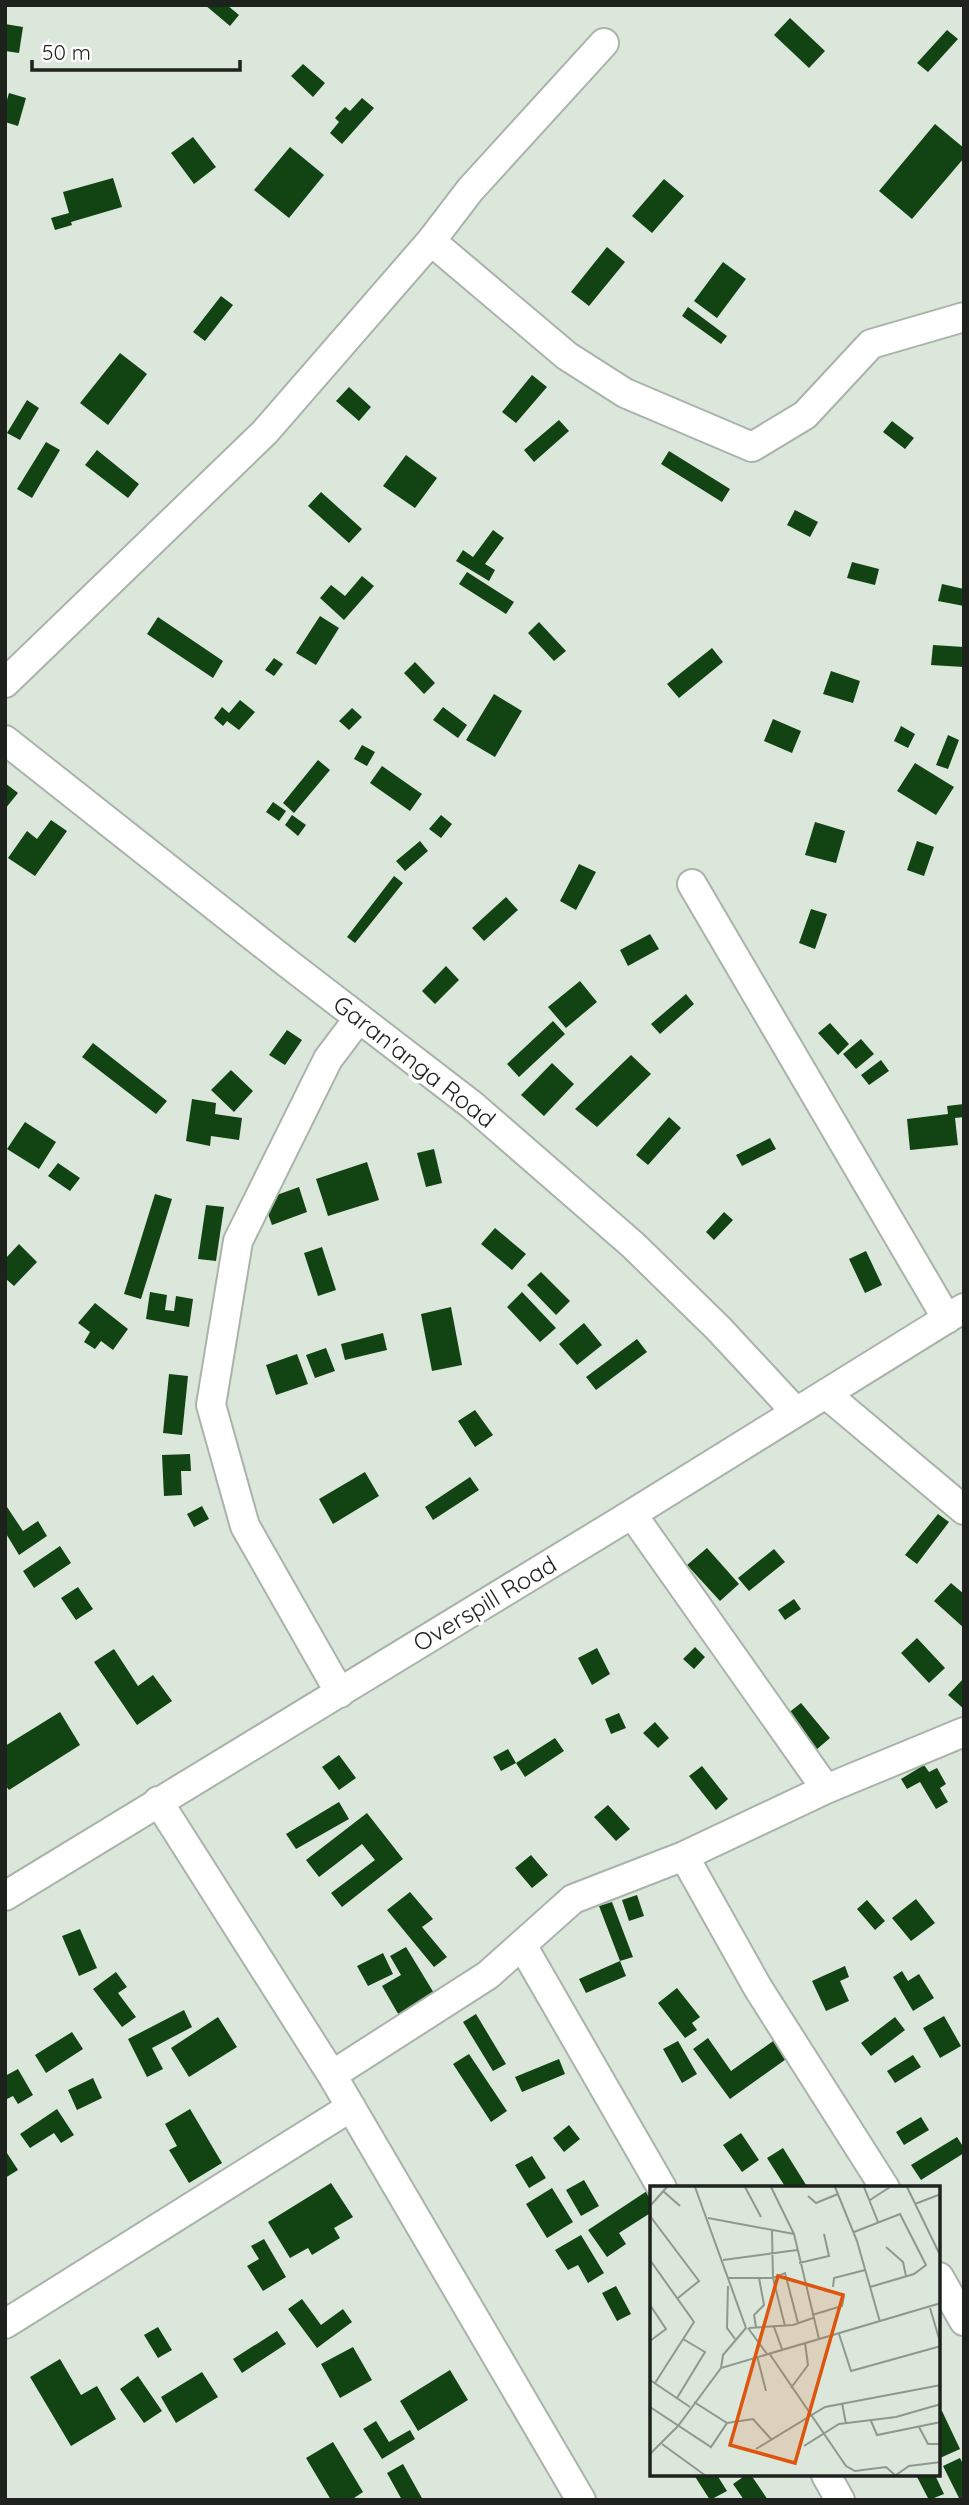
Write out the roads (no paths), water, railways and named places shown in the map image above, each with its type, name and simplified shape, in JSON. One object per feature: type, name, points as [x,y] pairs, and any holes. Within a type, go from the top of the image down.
[{"type":"street","points":[[5,683],[265,432],[431,241],[470,190],[604,43]]},
{"type":"street","points":[[431,241],[578,363],[625,393],[751,447],[805,415],[871,344],[964,317]]},
{"type":"street","name":"Garan'anga Road","points":[[5,740],[132,842],[472,1105],[633,1244],[719,1329],[796,1412]]},
{"type":"street","points":[[692,884],[955,1314]]},
{"type":"street","points":[[340,1693],[245,1526],[211,1405],[238,1241],[328,1059],[359,1018]]},
{"type":"street","name":"Overspill Road","points":[[5,1896],[955,1314]]},
{"type":"street","points":[[826,1394],[964,1510]]},
{"type":"street","points":[[632,1514],[826,1789]]},
{"type":"street","points":[[332,2075],[488,1975],[573,1899],[684,1856],[826,1789],[964,1732]]},
{"type":"street","points":[[158,1801],[332,2075],[581,2500]]},
{"type":"street","points":[[684,1856],[758,1988],[884,2186]]},
{"type":"street","points":[[522,1945],[661,2186]]},
{"type":"street","points":[[5,2324],[351,2107]]},
{"type":"street","points":[[941,2281],[964,2321]]},
{"type":"street","points":[[827,2477],[840,2500]]}]
